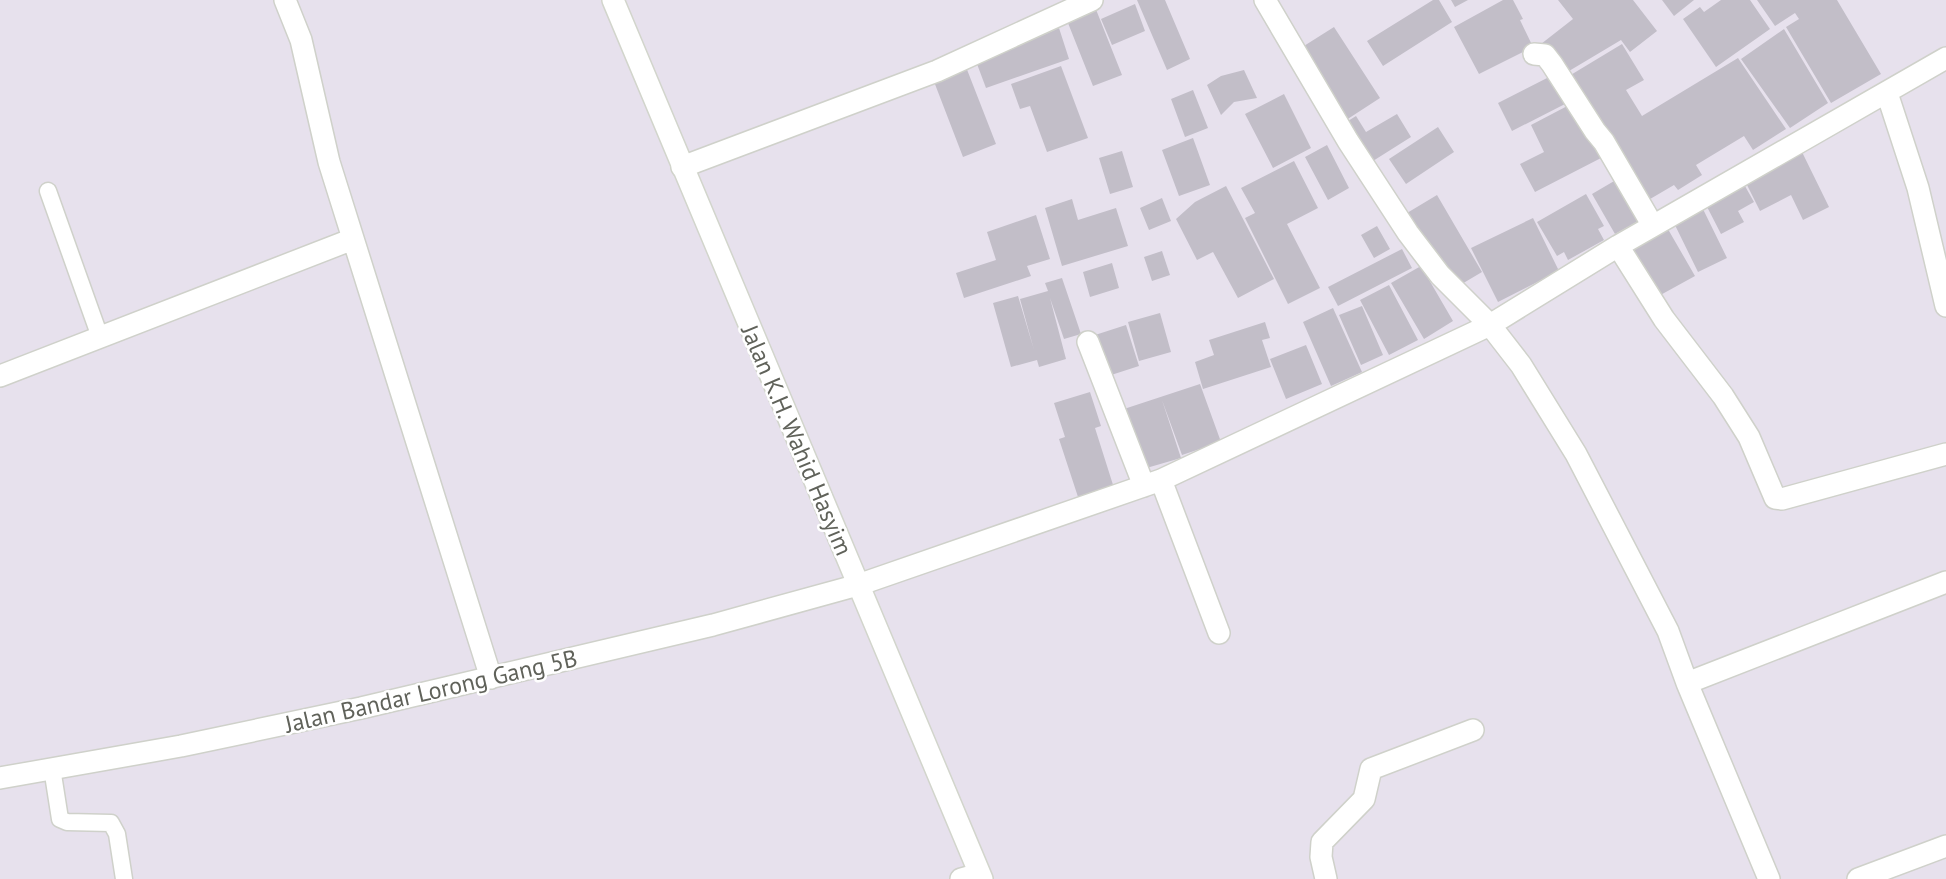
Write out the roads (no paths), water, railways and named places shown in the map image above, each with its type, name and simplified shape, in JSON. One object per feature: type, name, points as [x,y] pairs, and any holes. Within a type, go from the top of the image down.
[{"type":"street","points":[[285,0],[301,40],[329,162],[491,678]]},
{"type":"street","name":"Jalan K.H. Wahid Hasyim","points":[[613,0],[858,585],[974,877]]},
{"type":"street","points":[[682,167],[937,71],[1092,0]]},
{"type":"street","points":[[1265,0],[1348,141],[1408,233],[1440,275],[1490,325],[1521,365],[1576,454],[1668,631],[1686,683],[1769,879]]},
{"type":"street","points":[[1534,54],[1545,55],[1552,64],[1604,142],[1653,226]]},
{"type":"street","name":"Jalan Bandar Lorong Gang 5B","points":[[0,778],[207,740],[491,678],[676,634],[858,585],[1152,483],[1490,325],[1618,246],[1946,58]]},
{"type":"street","points":[[1886,93],[1918,188],[1946,306]]},
{"type":"street","points":[[0,376],[353,239]]},
{"type":"street","points":[[1618,246],[1664,319],[1723,396],[1749,437],[1775,498],[1782,499],[1946,454]]},
{"type":"street","points":[[1088,342],[1219,633]]},
{"type":"street","points":[[1686,683],[1946,582]]},
{"type":"street","points":[[1326,879],[1321,857],[1322,842],[1366,796],[1371,769],[1473,730]]},
{"type":"street","points":[[1857,879],[1946,846]]},
{"type":"lane","points":[[48,191],[100,337]]},
{"type":"lane","points":[[52,768],[60,819],[111,823],[117,834],[124,879]]}]
